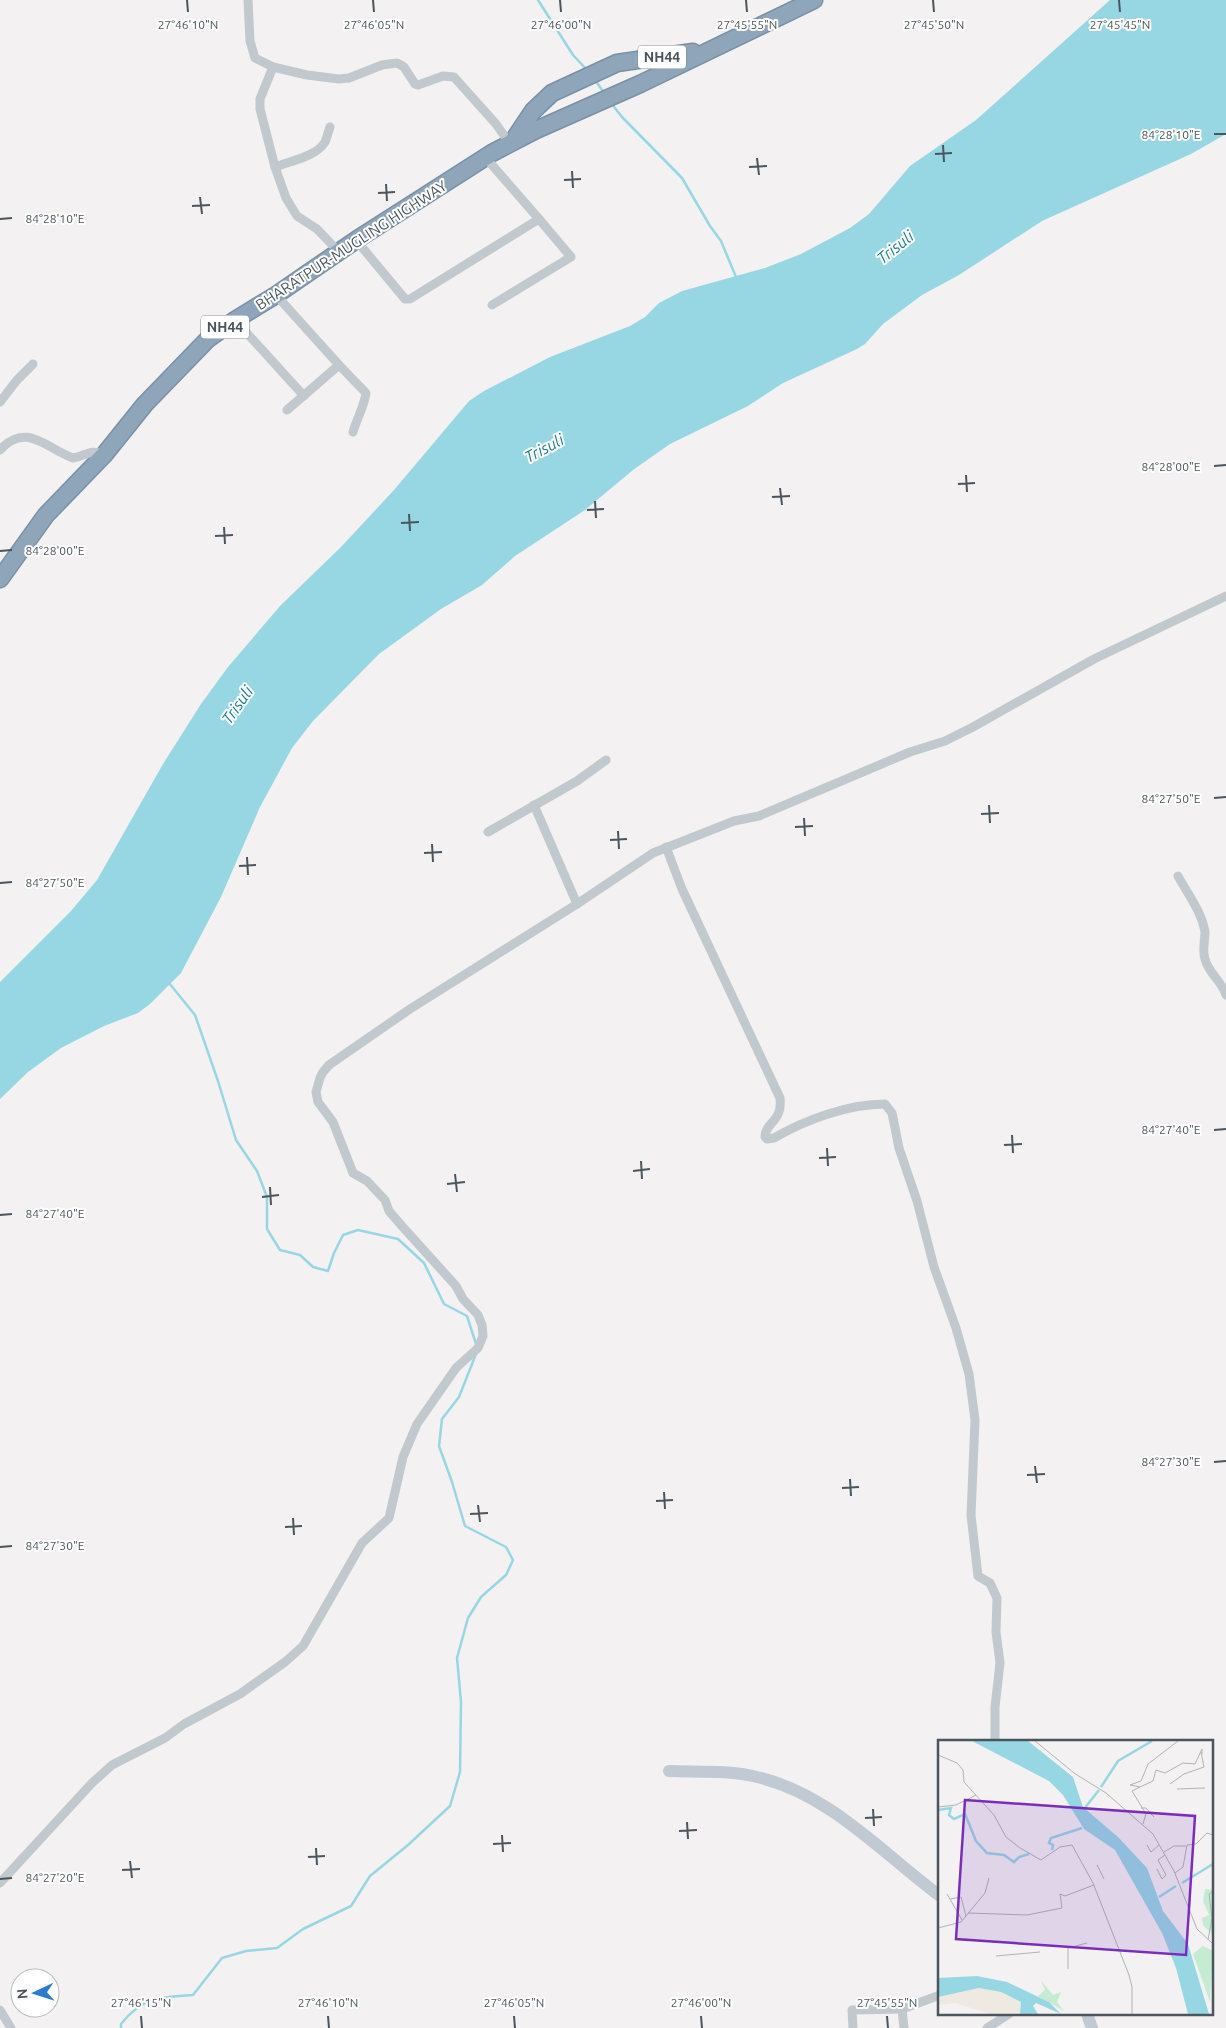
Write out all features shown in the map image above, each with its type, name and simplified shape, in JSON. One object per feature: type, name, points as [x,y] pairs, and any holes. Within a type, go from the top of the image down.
[{"type":"highway","name":"BHARATPUR-MUGLING HIGHWAY","points":[[0,579],[46,515],[104,455],[145,404],[208,340],[235,320],[276,296],[356,240],[485,157],[536,130],[640,84],[814,0]]},
{"type":"highway","name":"BHARATPUR-MUGLING HIGHWAY","points":[[510,144],[533,111],[552,93],[616,63],[708,50]]},
{"type":"street","points":[[248,0],[252,51],[255,58],[273,67],[306,75],[339,79],[349,78],[382,65],[397,63],[404,67],[414,84],[418,85],[443,76],[454,77],[496,124],[510,144]]},
{"type":"street","points":[[273,67],[260,99],[260,109],[275,167],[286,198],[297,216],[317,229],[339,252]]},
{"type":"street","points":[[275,167],[319,149],[325,142],[330,127]]},
{"type":"street","points":[[485,157],[571,257],[492,305]]},
{"type":"street","points":[[356,240],[405,299],[410,300],[539,219]]},
{"type":"street","points":[[276,296],[366,392],[353,432]]},
{"type":"street","points":[[235,320],[304,396]]},
{"type":"street","points":[[0,402],[17,380],[33,364]]},
{"type":"street","points":[[288,410],[340,365]]},
{"type":"street","points":[[0,450],[6,443],[21,437],[33,438],[43,442],[73,458],[92,451],[97,451],[104,455]]},
{"type":"street","points":[[0,1883],[92,1783],[112,1765],[165,1738],[184,1724],[240,1694],[285,1662],[303,1646],[362,1543],[389,1518],[403,1457],[417,1424],[456,1368],[478,1348],[483,1336],[482,1325],[478,1315],[463,1299],[456,1286],[389,1211],[384,1200],[367,1181],[353,1173],[333,1122],[318,1102],[316,1092],[320,1078],[329,1065],[481,963],[577,904],[653,853],[734,821],[759,816],[910,752],[945,741],[1094,659],[1226,596]]},
{"type":"street","points":[[488,832],[577,781],[606,760]]},
{"type":"street","points":[[534,805],[577,904]]},
{"type":"street","points":[[666,847],[682,889],[780,1098],[780,1112],[766,1131],[765,1137],[768,1139],[774,1138],[812,1119],[860,1106],[885,1104],[892,1113],[899,1148],[917,1201],[934,1267],[956,1328],[969,1374],[975,1420],[972,1515],[974,1545],[978,1576],[990,1583],[997,1598],[996,1632],[1000,1662],[995,1707],[995,1740]]},
{"type":"street","points":[[1178,876],[1201,918],[1204,930],[1204,958],[1210,972],[1223,986],[1226,995]]},
{"type":"street","points":[[670,1771],[706,1772],[756,1777],[808,1797],[854,1826],[938,1894]]},
{"type":"street","points":[[854,2028],[852,2010],[902,2009],[938,1996]]},
{"type":"street","points":[[902,2009],[904,2028]]},
{"type":"street","points":[[0,2010],[11,2028]]},
{"type":"street","points":[[987,2028],[1005,2016]]},
{"type":"street","points":[[1088,2016],[1092,2028]]},
{"type":"water","name":"Trisuli","points":[[1110,0],[1226,0],[1226,134],[1191,154],[1042,221],[959,275],[922,295],[883,324],[865,344],[857,349],[783,383],[748,406],[670,444],[633,470],[585,510],[515,556],[482,585],[441,609],[379,654],[313,721],[292,748],[260,807],[221,897],[181,973],[150,1004],[138,1013],[104,1026],[61,1048],[28,1072],[0,1099],[0,982],[71,911],[97,880],[163,764],[201,704],[228,667],[280,606],[341,547],[394,490],[469,401],[484,391],[550,357],[630,326],[645,317],[659,303],[682,291],[765,268],[801,254],[850,228],[869,214],[910,166],[976,120]]},
{"type":"waterway","points":[[538,0],[573,55],[587,70]]},
{"type":"waterway","points":[[595,80],[605,94]]},
{"type":"waterway","points":[[611,103],[622,117],[682,178],[721,241],[736,277]]},
{"type":"waterway","points":[[169,983],[195,1015],[236,1140],[257,1171],[267,1197],[267,1229],[280,1250],[300,1255],[313,1267],[328,1271],[343,1235],[358,1230],[398,1239],[424,1263],[444,1304],[467,1316],[476,1344]]},
{"type":"waterway","points":[[121,2028],[121,2024],[129,2015],[144,2003],[161,1998],[193,1995],[222,1958],[246,1951],[277,1948],[303,1929],[351,1906],[370,1876],[408,1845],[450,1806],[460,1772],[461,1702],[457,1658],[468,1618],[481,1597],[506,1575],[513,1560],[506,1547],[465,1526],[439,1446],[442,1419],[459,1397],[476,1354]]}]
